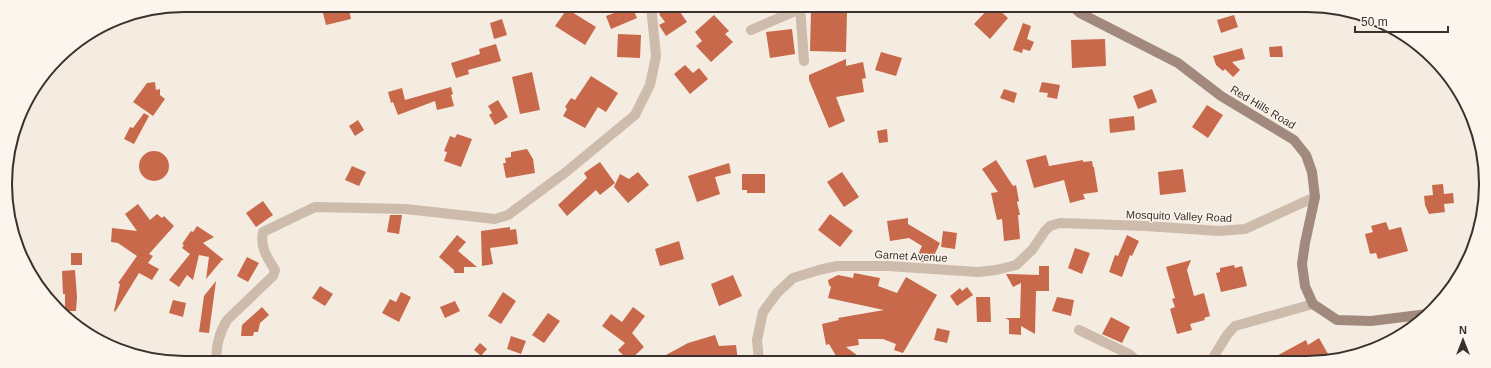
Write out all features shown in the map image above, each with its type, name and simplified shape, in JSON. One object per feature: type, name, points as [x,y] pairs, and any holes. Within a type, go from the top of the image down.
[{"type":"main road","name":"Red Hills Road","points":[[1079,12],[1178,63],[1222,96],[1294,140],[1306,155],[1312,172],[1315,197],[1302,264],[1305,286],[1313,304]]},
{"type":"main road","points":[[1313,304],[1336,320],[1371,321],[1417,315]]},
{"type":"street","points":[[216,356],[221,329],[227,320],[274,276],[275,270],[265,253],[261,241],[263,232],[315,207],[406,209],[495,219],[508,215],[566,172],[635,115],[650,85],[656,56],[652,12]]},
{"type":"street","points":[[751,30],[791,12]]},
{"type":"street","points":[[800,12],[804,61]]},
{"type":"street","name":"Mosquito Valley Road","points":[[1106,225],[1219,231],[1245,229],[1315,197]]},
{"type":"street","name":"Garnet Avenue","points":[[758,356],[757,340],[763,312],[777,293],[793,278],[837,266],[888,266],[978,272],[996,270],[1016,265],[1032,250],[1050,226],[1060,223],[1106,225]]},
{"type":"street","points":[[1215,356],[1227,335],[1235,326],[1313,304]]},
{"type":"street","points":[[1079,330],[1131,356]]},
{"type":"building","points":[[323,12],[350,12],[351,19],[326,25]]},
{"type":"building","points":[[565,12],[572,12],[596,27],[585,45],[555,26]]},
{"type":"building","points":[[634,12],[637,18],[611,29],[606,16],[614,13]]},
{"type":"building","points":[[662,12],[680,12],[687,22],[666,36],[659,25],[665,22],[659,14]]},
{"type":"building","points":[[811,12],[847,12],[846,52],[810,51]]},
{"type":"building","points":[[985,12],[1002,12],[1008,18],[990,39],[974,24]]},
{"type":"building","points":[[714,15],[729,31],[725,34],[733,42],[711,62],[696,46],[702,41],[695,32]]},
{"type":"building","points":[[1234,15],[1238,27],[1221,33],[1217,20]]},
{"type":"building","points":[[502,19],[507,35],[494,39],[490,23]]},
{"type":"building","points":[[1023,23],[1031,26],[1027,39],[1034,42],[1030,51],[1023,49],[1022,53],[1013,50]]},
{"type":"building","points":[[792,29],[795,54],[770,58],[766,32]]},
{"type":"building","points":[[618,34],[641,35],[640,58],[617,57]]},
{"type":"building","points":[[1105,39],[1106,66],[1072,68],[1071,40]]},
{"type":"building","points":[[496,44],[501,61],[468,70],[469,74],[456,78],[451,63],[480,54],[479,49]]},
{"type":"building","points":[[1282,46],[1283,57],[1270,57],[1269,47]]},
{"type":"building","points":[[1242,48],[1245,59],[1232,62],[1240,70],[1233,77],[1225,69],[1223,71],[1216,65],[1213,56]]},
{"type":"building","points":[[881,52],[902,58],[896,76],[875,70]]},
{"type":"building","points":[[846,59],[846,66],[863,62],[866,78],[862,79],[864,92],[836,97],[845,121],[829,128],[809,80],[809,75]]},
{"type":"building","points":[[685,65],[693,73],[699,68],[708,79],[690,94],[674,74]]},
{"type":"building","points":[[532,72],[540,110],[520,114],[512,77]]},
{"type":"building","points":[[591,76],[618,93],[606,112],[598,107],[585,128],[563,116],[567,109],[565,107],[571,98],[575,100]]},
{"type":"building","points":[[155,82],[156,90],[160,89],[160,95],[165,99],[153,116],[133,102],[147,83]]},
{"type":"building","points":[[1042,82],[1060,85],[1057,99],[1047,97],[1048,93],[1039,92]]},
{"type":"building","points":[[451,87],[453,94],[451,95],[454,106],[437,110],[435,101],[398,115],[393,102],[391,103],[388,92],[402,88],[405,100]]},
{"type":"building","points":[[1004,89],[1017,93],[1014,103],[1000,98]]},
{"type":"building","points":[[1152,89],[1157,102],[1138,109],[1133,96]]},
{"type":"building","points":[[498,100],[508,117],[495,125],[489,115],[492,113],[488,106]]},
{"type":"building","points":[[1207,105],[1223,115],[1208,138],[1192,127]]},
{"type":"building","points":[[144,113],[149,116],[134,144],[124,139],[130,127],[133,128]]},
{"type":"building","points":[[1134,116],[1135,130],[1110,133],[1109,119]]},
{"type":"building","points":[[358,120],[364,130],[355,136],[349,126]]},
{"type":"building","points":[[887,129],[888,142],[879,143],[877,131]]},
{"type":"building","points":[[457,134],[472,139],[461,167],[444,161],[447,152],[444,151],[450,136],[455,138]]},
{"type":"building","points":[[527,149],[533,159],[535,173],[506,178],[503,163],[506,163],[505,158],[511,157],[511,152]]},
{"type":"building","points":[[154,151],[160,152],[168,160],[168,172],[160,180],[154,181],[148,180],[140,172],[139,166],[140,160],[148,152]]},
{"type":"building","points":[[1046,155],[1049,166],[1083,160],[1083,162],[1092,161],[1098,192],[1083,194],[1085,199],[1070,203],[1064,180],[1034,188],[1026,160]]},
{"type":"building","points":[[996,160],[1013,186],[1016,185],[1019,201],[1017,202],[1020,215],[1018,215],[1020,239],[1004,241],[1002,219],[997,220],[991,193],[998,192],[982,169]]},
{"type":"building","points":[[600,162],[615,183],[600,195],[596,190],[567,216],[558,205],[587,178],[584,173]]},
{"type":"building","points":[[729,163],[731,173],[715,177],[720,194],[697,202],[688,176]]},
{"type":"building","points":[[352,166],[366,172],[359,186],[345,180]]},
{"type":"building","points":[[1183,169],[1186,192],[1160,195],[1158,172]]},
{"type":"building","points":[[638,172],[649,185],[628,203],[614,187],[620,174],[629,179]]},
{"type":"building","points":[[842,172],[859,197],[844,207],[827,182]]},
{"type":"building","points":[[742,174],[765,174],[765,193],[747,193],[747,190],[742,190]]},
{"type":"building","points":[[1443,184],[1444,194],[1453,193],[1454,203],[1444,204],[1445,212],[1429,214],[1425,205],[1424,196],[1433,195],[1432,185]]},
{"type":"building","points":[[263,201],[273,215],[256,227],[246,213]]},
{"type":"building","points":[[138,204],[150,220],[157,214],[162,218],[164,216],[174,226],[149,254],[153,256],[148,263],[159,269],[152,280],[139,273],[115,312],[120,284],[118,283],[137,256],[118,243],[111,242],[112,228],[137,231],[125,214]]},
{"type":"building","points":[[830,214],[853,231],[840,247],[818,230]]},
{"type":"building","points":[[390,215],[402,215],[399,234],[387,232]]},
{"type":"building","points":[[908,218],[908,224],[940,243],[931,262],[921,262],[916,259],[922,246],[909,238],[890,241],[887,221]]},
{"type":"building","points":[[1386,222],[1389,230],[1401,227],[1408,251],[1378,259],[1376,253],[1370,254],[1365,234],[1373,232],[1371,226]]},
{"type":"building","points":[[197,226],[214,237],[203,243],[224,260],[222,260],[206,279],[209,257],[199,255],[193,280],[187,275],[179,287],[169,280],[190,254],[182,248],[184,245],[182,244],[191,231],[193,232]]},
{"type":"building","points":[[510,227],[510,230],[516,229],[518,244],[490,248],[493,264],[482,266],[481,231]]},
{"type":"building","points":[[943,231],[957,233],[955,249],[941,247]]},
{"type":"building","points":[[457,235],[466,242],[458,251],[477,267],[464,267],[464,273],[454,273],[454,270],[439,257]]},
{"type":"building","points":[[1127,235],[1139,241],[1132,256],[1130,255],[1122,277],[1109,272],[1115,255],[1118,256]]},
{"type":"building","points":[[679,241],[684,259],[660,266],[655,249]]},
{"type":"building","points":[[1075,248],[1090,253],[1082,274],[1068,268]]},
{"type":"building","points":[[71,253],[82,253],[82,265],[71,265]]},
{"type":"building","points":[[247,257],[259,263],[248,282],[237,276]]},
{"type":"building","points":[[1191,260],[1187,270],[1194,296],[1204,293],[1210,316],[1204,318],[1205,320],[1190,324],[1192,330],[1177,334],[1170,309],[1175,307],[1172,299],[1175,298],[1166,267]]},
{"type":"building","points":[[1234,265],[1235,268],[1242,266],[1247,286],[1221,292],[1216,273],[1220,272],[1220,268]]},
{"type":"building","points":[[1039,266],[1049,266],[1049,291],[1036,291],[1035,334],[1021,326],[1021,335],[1009,334],[1009,320],[1005,318],[1020,318],[1021,283],[1013,287],[1006,274],[1039,275]]},
{"type":"building","points":[[75,270],[77,297],[76,311],[68,311],[65,308],[62,271]]},
{"type":"building","points":[[854,273],[880,278],[878,286],[897,293],[906,277],[937,295],[903,353],[894,350],[896,344],[883,339],[858,339],[859,345],[846,347],[858,356],[836,356],[829,344],[826,345],[822,324],[839,320],[838,318],[884,310],[828,298],[831,287],[828,280],[838,275],[853,278]]},
{"type":"building","points":[[733,275],[742,296],[719,306],[711,284]]},
{"type":"building","points":[[216,281],[209,333],[199,332],[204,296]]},
{"type":"building","points":[[320,286],[333,294],[325,306],[312,298]]},
{"type":"building","points":[[967,287],[973,295],[957,306],[950,296],[960,288],[962,291]]},
{"type":"building","points":[[401,292],[411,297],[399,322],[382,313],[390,299],[396,302]]},
{"type":"building","points":[[503,292],[516,301],[501,324],[488,316]]},
{"type":"building","points":[[976,297],[990,297],[991,322],[977,322]]},
{"type":"building","points":[[1057,297],[1074,300],[1071,316],[1052,311]]},
{"type":"building","points":[[173,300],[186,303],[183,317],[169,313]]},
{"type":"building","points":[[455,301],[460,311],[445,318],[440,307]]},
{"type":"building","points":[[262,307],[269,315],[260,323],[258,332],[254,332],[253,336],[241,336],[242,325]]},
{"type":"building","points":[[633,307],[645,316],[632,333],[644,347],[634,356],[624,356],[618,350],[625,343],[602,326],[611,314],[622,322]]},
{"type":"building","points":[[548,313],[560,321],[544,343],[532,335]]},
{"type":"building","points":[[1111,317],[1130,327],[1122,343],[1102,334]]},
{"type":"building","points":[[937,328],[950,331],[947,343],[934,340]]},
{"type":"building","points":[[715,335],[719,346],[736,345],[737,356],[666,355],[688,343]]},
{"type":"building","points":[[511,336],[526,341],[521,354],[507,349]]},
{"type":"building","points":[[1319,338],[1328,354],[1318,356],[1276,356],[1306,340],[1308,345]]},
{"type":"building","points":[[480,343],[487,349],[481,356],[474,350]]}]
